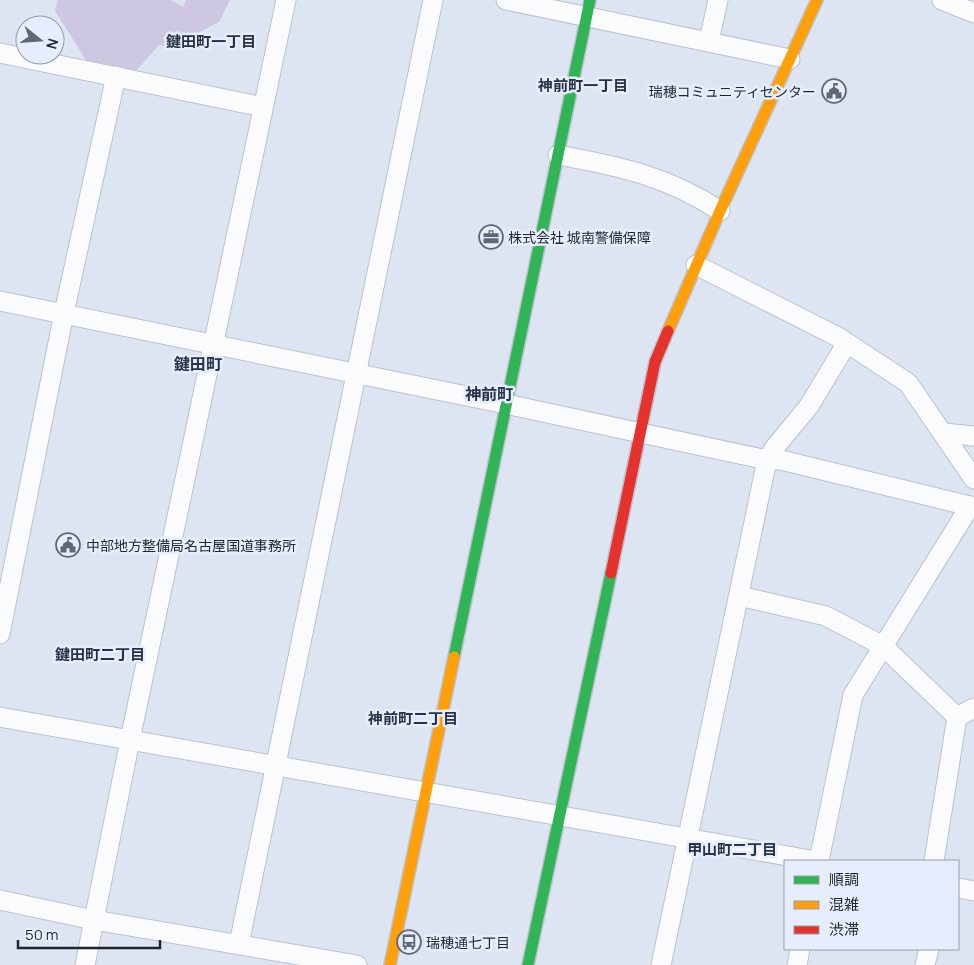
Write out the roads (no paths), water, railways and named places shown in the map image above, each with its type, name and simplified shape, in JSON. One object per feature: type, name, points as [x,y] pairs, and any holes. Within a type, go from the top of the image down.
[{"type":"street","points":[[85,965],[212,345],[286,0]]},
{"type":"street","points":[[239,944],[433,0]]},
{"type":"street","points":[[506,0],[588,8],[709,41],[790,59]]},
{"type":"street","points":[[709,41],[718,0]]},
{"type":"street","points":[[528,965],[654,362],[720,211],[817,0]]},
{"type":"street","points":[[942,0],[974,14]]},
{"type":"street","points":[[390,965],[588,8]]},
{"type":"street","points":[[0,53],[263,107]]},
{"type":"street","points":[[0,634],[64,313],[116,76]]},
{"type":"street","points":[[558,155],[652,176],[700,198],[720,211]]},
{"type":"street","points":[[696,265],[847,342],[908,383],[974,479]]},
{"type":"street","points":[[0,301],[506,404],[767,460],[782,460],[972,507],[852,695],[817,860]]},
{"type":"street","points":[[661,965],[767,460],[809,406],[847,342]]},
{"type":"street","points":[[943,433],[974,436]]},
{"type":"street","points":[[739,596],[826,616],[883,646],[957,717]]},
{"type":"street","points":[[957,717],[974,708]]},
{"type":"street","points":[[0,717],[811,860]]},
{"type":"street","points":[[934,860],[957,717]]},
{"type":"street","points":[[959,888],[974,891]]},
{"type":"street","points":[[0,900],[94,920],[357,965]]},
{"type":"street","points":[[796,965],[800,950]]},
{"type":"street","points":[[925,965],[929,950]]},
{"type":"place","name":"瑞穂コミュニティセンター","points":[[834,91]]},
{"type":"place","name":"株式会社 城南警備保障","points":[[491,237]]},
{"type":"place","name":"中部地方整備局名古屋国道事務所","points":[[68,545]]},
{"type":"place","name":"瑞穂通七丁目","points":[[409,942]]},
{"type":"district","name":"鍵田町一丁目","points":[[211,41]]},
{"type":"district","name":"神前町一丁目","points":[[583,85]]},
{"type":"district","name":"鍵田町","points":[[198,364]]},
{"type":"district","name":"神前町","points":[[489,394]]},
{"type":"district","name":"鍵田町二丁目","points":[[100,654]]},
{"type":"district","name":"神前町二丁目","points":[[413,718]]},
{"type":"district","name":"甲山町二丁目","points":[[732,849]]}]
